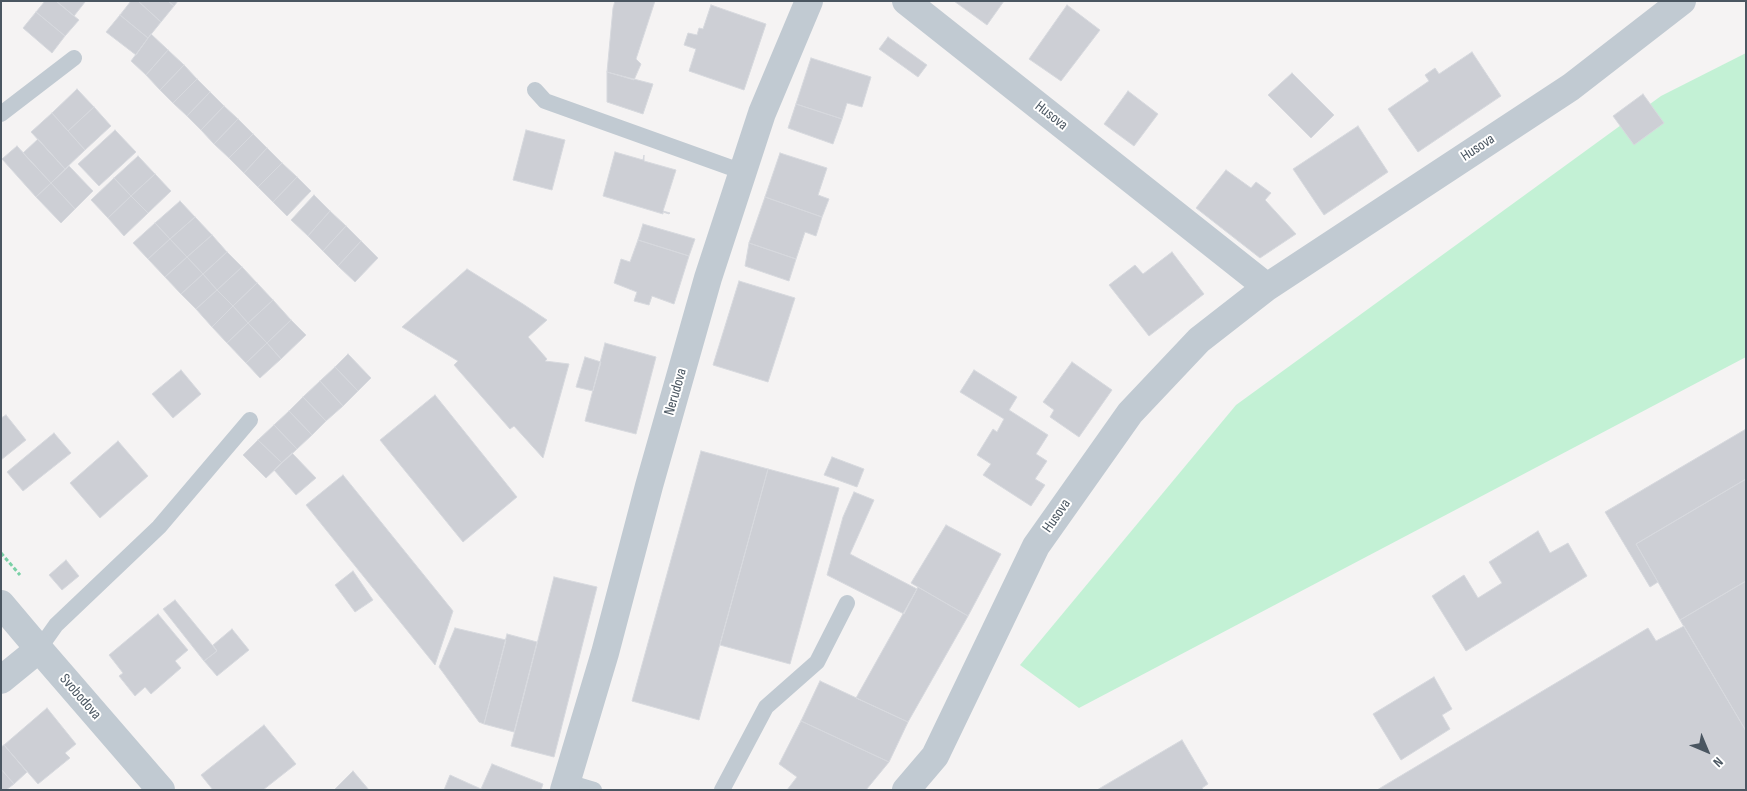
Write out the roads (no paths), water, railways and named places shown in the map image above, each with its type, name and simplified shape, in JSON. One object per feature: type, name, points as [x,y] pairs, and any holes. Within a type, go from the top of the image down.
[{"type":"street","name":"Nerudova","points":[[565,786],[605,653],[708,278],[762,113],[809,1]]},
{"type":"street","name":"Husova","points":[[906,1],[1267,287]]},
{"type":"street","name":"Husova","points":[[906,790],[935,756],[1036,546],[1130,413],[1199,340],[1267,287],[1571,87],[1682,1]]},
{"type":"street","name":"Svobodova","points":[[1,604],[38,650],[161,790]]},
{"type":"street","points":[[1,680],[38,650]]},
{"type":"lane","points":[[1,114],[74,58]]},
{"type":"lane","points":[[534,90],[545,101],[743,172]]},
{"type":"lane","points":[[38,650],[56,625],[159,527],[250,420]]},
{"type":"lane","points":[[722,790],[766,707],[817,662],[847,603]]},
{"type":"lane","points":[[565,786],[594,790]]}]
